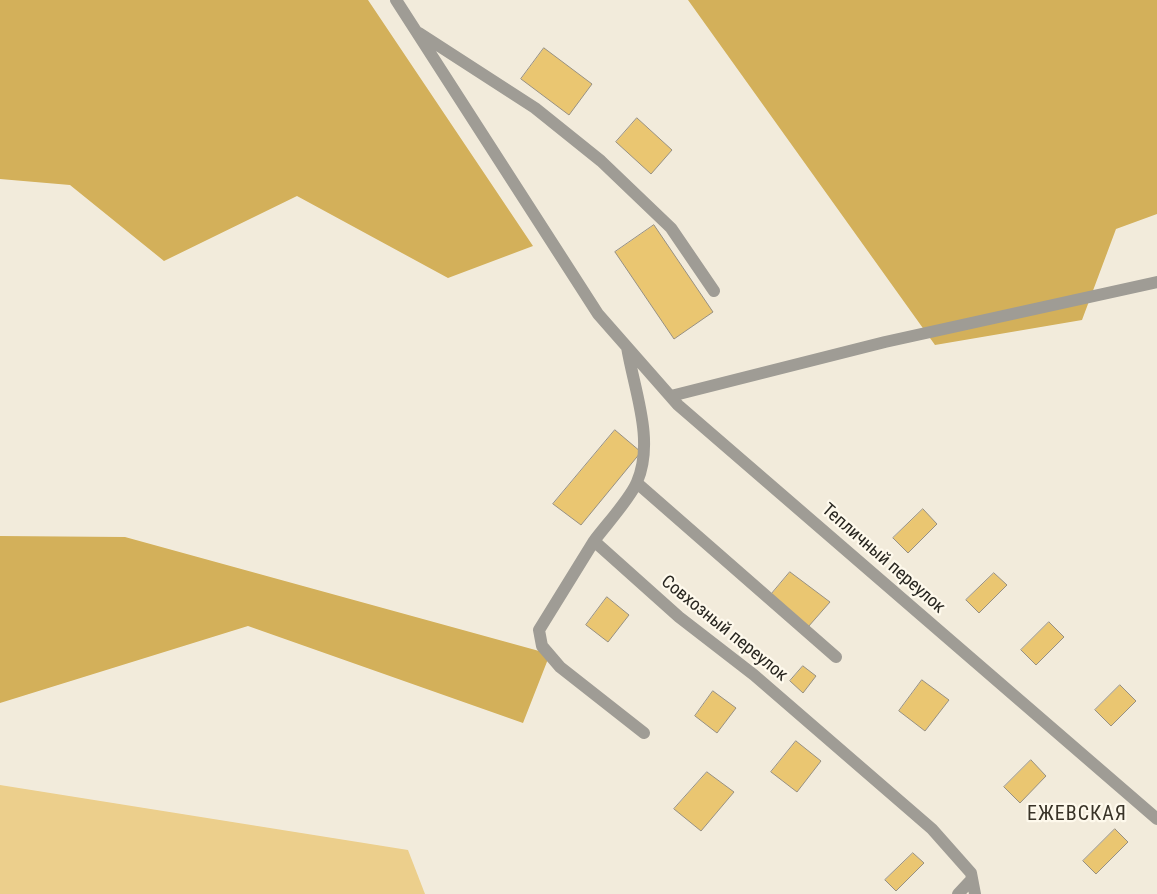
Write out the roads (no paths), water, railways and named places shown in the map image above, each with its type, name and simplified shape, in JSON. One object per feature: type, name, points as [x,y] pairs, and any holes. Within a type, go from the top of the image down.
[{"type":"street","name":"Тепличный переулок","points":[[396,0],[598,314],[678,405],[1157,819]]},
{"type":"street","points":[[414,30],[535,108],[601,161],[671,228],[714,292]]},
{"type":"street","points":[[671,396],[885,342],[1157,282]]},
{"type":"street","points":[[627,346],[632,380],[640,408],[644,450],[637,483],[594,541],[539,630],[542,646],[560,667],[644,732]]},
{"type":"street","points":[[637,483],[836,657]]},
{"type":"street","name":"Совхозный переулок","points":[[594,541],[679,617],[754,674],[932,829],[971,873],[976,894]]},
{"type":"street","points":[[958,894],[972,880]]},
{"type":"district","name":"ЕЖЕВСКАЯ","points":[[1077,815]]}]
